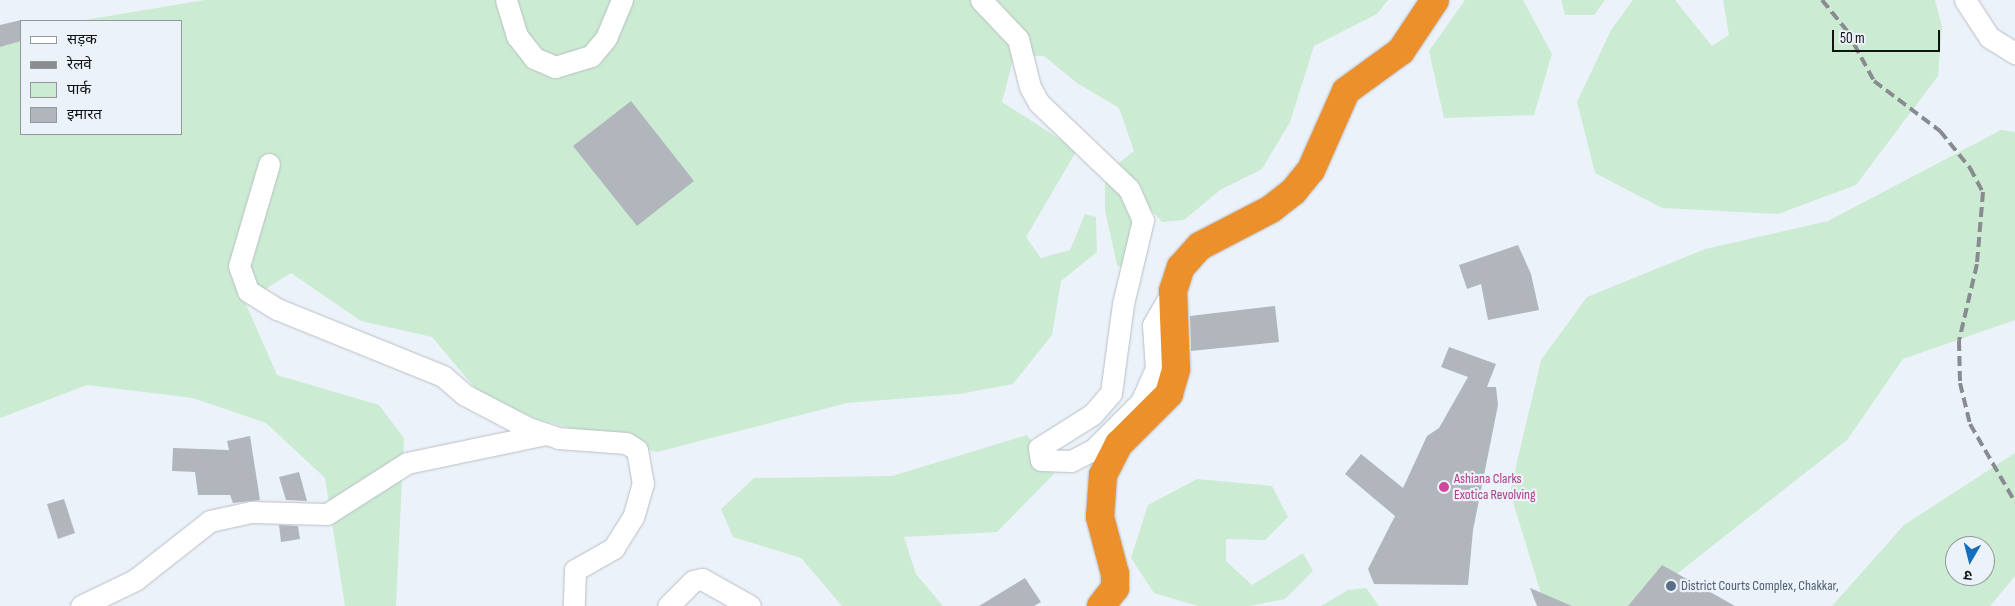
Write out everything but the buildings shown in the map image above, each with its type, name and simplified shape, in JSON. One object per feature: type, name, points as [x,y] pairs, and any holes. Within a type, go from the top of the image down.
[{"type":"highway","points":[[1101,606],[1115,588],[1115,574],[1100,518],[1103,474],[1119,444],[1169,394],[1176,369],[1173,291],[1181,267],[1200,246],[1271,209],[1293,192],[1311,170],[1346,91],[1400,51],[1435,0]]},
{"type":"street","points":[[506,0],[517,36],[534,58],[555,67],[591,56],[606,38],[622,0]]},
{"type":"street","points":[[981,0],[1018,39],[1030,87],[1039,103],[1129,189],[1143,220],[1123,304],[1111,393],[1092,414],[1039,448],[1041,460],[1071,461],[1093,450],[1141,402],[1156,368],[1153,325],[1173,291]]},
{"type":"street","points":[[1965,0],[1989,37],[2015,53]]},
{"type":"street","points":[[269,164],[239,266],[248,291],[277,309],[443,376],[465,396],[546,434]]},
{"type":"street","points":[[82,606],[134,580],[210,521],[251,512],[327,514],[407,463],[546,434],[626,443],[635,447],[642,463],[643,483],[633,517],[614,548],[575,570],[574,606]]},
{"type":"street","points":[[668,606],[693,581],[702,579],[750,606]]},
{"type":"green space","points":[[205,0],[1388,0],[1377,14],[1314,46],[1290,122],[1262,169],[1220,190],[1184,220],[1162,222],[1138,195],[1126,270],[1117,265],[1105,210],[1105,174],[1134,151],[1119,108],[1077,83],[1044,56],[1014,56],[1002,102],[1077,150],[1026,237],[1041,258],[1070,250],[1085,214],[1096,217],[1097,252],[1061,281],[1052,335],[1013,384],[959,394],[847,403],[657,452],[537,419],[480,394],[432,337],[361,321],[291,273],[245,302],[277,375],[379,405],[404,438],[396,606],[345,606],[325,478],[266,423],[193,398],[87,385],[0,418],[0,26],[20,31],[20,135],[182,135],[182,20],[85,20]]},
{"type":"green space","points":[[1465,0],[1523,0],[1552,54],[1534,115],[1444,118],[1429,51]]},
{"type":"green space","points":[[1561,0],[1605,0],[1594,15],[1565,15]]},
{"type":"green space","points":[[1633,0],[1675,0],[1712,46],[1729,35],[1723,0],[1935,0],[1942,27],[1938,76],[1856,185],[1778,214],[1662,208],[1595,173],[1577,102],[1611,30]]},
{"type":"green space","points":[[2001,130],[2015,132],[2015,320],[1903,359],[1847,440],[1636,606],[1557,606],[1542,597],[1510,492],[1541,360],[1587,297],[1705,249],[1828,221]]},
{"type":"green space","points":[[1027,435],[1054,474],[997,532],[904,537],[916,574],[943,606],[842,606],[801,558],[733,537],[721,509],[754,478],[892,476]]},
{"type":"green space","points":[[2015,453],[2015,576],[1990,606],[1832,606],[1904,525]]},
{"type":"green space","points":[[1197,479],[1272,486],[1288,517],[1265,540],[1226,539],[1226,561],[1252,585],[1303,553],[1313,571],[1285,599],[1250,606],[1198,606],[1154,593],[1131,558],[1148,505]]},
{"type":"green space","points":[[1366,588],[1379,606],[1321,606],[1348,590]]},
{"type":"railway","points":[[1822,0],[1847,31],[1874,81],[1940,131],[1970,168],[1983,192],[1977,264],[1959,341],[1960,383],[1970,424],[2015,502]]},
{"type":"place","name":"Ashiana Clarks Exotica Revolving","points":[[1444,487]]},
{"type":"place","name":"District Courts Complex, Chakkar,","points":[[1671,586]]}]
